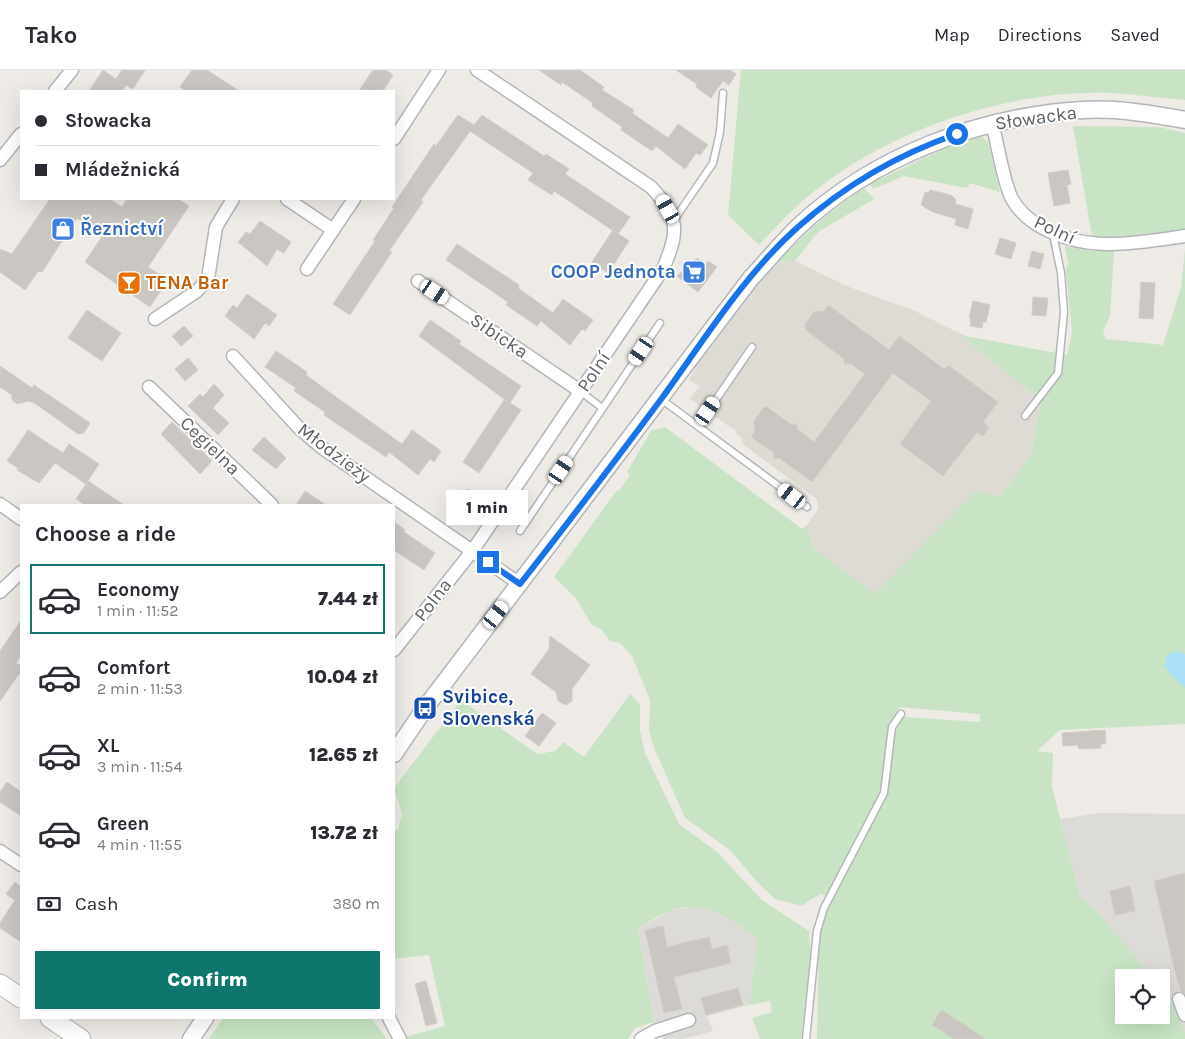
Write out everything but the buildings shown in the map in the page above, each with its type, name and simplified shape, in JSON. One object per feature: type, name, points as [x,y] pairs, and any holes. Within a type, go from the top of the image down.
[{"type":"main road","points":[[0,984],[20,997]]},
{"type":"main road","points":[[51,1019],[81,1039]]},
{"type":"street","points":[[56,90],[72,70]]},
{"type":"street","points":[[395,136],[439,70]]},
{"type":"street","name":"Polní","points":[[472,550],[663,269],[675,241],[674,220],[662,198],[651,187],[477,70]]},
{"type":"street","name":"Słowacka","points":[[395,753],[425,708],[751,278],[798,228],[832,200],[879,170],[940,140],[992,123],[1084,110],[1145,112],[1185,120]]},
{"type":"street","name":"Polní","points":[[992,123],[1011,197],[1021,212],[1053,234],[1091,244],[1129,244],[1185,236]]},
{"type":"street","points":[[0,160],[20,135]]},
{"type":"street","points":[[156,319],[197,291],[208,279],[216,227],[232,200]]},
{"type":"street","points":[[288,200],[333,230]]},
{"type":"street","points":[[307,269],[353,200]]},
{"type":"street","name":"Sibicka","points":[[418,281],[580,391]]},
{"type":"street","name":"Młodzieży","points":[[233,356],[298,427],[321,448],[520,584]]},
{"type":"street","name":"Cegielna","points":[[149,387],[271,504]]},
{"type":"street","points":[[0,504],[20,517]]},
{"type":"street","name":"Polna","points":[[395,649],[472,550]]},
{"type":"street","points":[[0,592],[20,573]]},
{"type":"street","points":[[0,851],[20,864]]},
{"type":"street","points":[[1179,998],[1185,1015]]},
{"type":"street","points":[[191,1039],[204,1019]]},
{"type":"street","points":[[390,1019],[400,1039]]},
{"type":"street","points":[[641,1039],[656,1031],[689,1020]]},
{"type":"lane","points":[[674,220],[713,163],[717,154],[723,93]]},
{"type":"lane","points":[[1025,416],[1058,374],[1064,312],[1061,272],[1053,234]]},
{"type":"lane","points":[[520,531],[660,323]]},
{"type":"lane","points":[[698,426],[752,347]]},
{"type":"lane","points":[[580,391],[602,408]]},
{"type":"lane","points":[[661,399],[806,507]]},
{"type":"lane","points":[[806,1039],[817,931],[824,908],[884,793],[892,727],[901,714]]},
{"type":"shaded area","points":[[779,261],[795,261],[849,287],[915,311],[955,331],[1041,401],[1031,454],[1000,497],[975,492],[875,594],[813,547],[807,525],[818,509],[817,499],[741,443],[743,439],[736,434],[737,432],[690,399],[699,386],[689,380],[696,366],[759,283]]},
{"type":"shaded area","points":[[1099,813],[1185,814],[1185,1033],[1170,1000],[1170,969],[1146,969],[1100,915],[1080,896],[1060,819]]},
{"type":"shaded area","points":[[702,906],[734,922],[757,939],[749,1005],[707,1016],[713,1031],[684,1039],[664,1039],[654,1022],[638,928],[673,910]]},
{"type":"green space","points":[[741,70],[1185,70],[1185,100],[1109,93],[1071,94],[1032,98],[954,117],[916,131],[880,148],[847,168],[816,190],[786,216],[759,245],[728,215]]},
{"type":"green space","points":[[1073,126],[1159,127],[1185,133],[1185,232],[1173,235],[1092,237]]},
{"type":"green space","points":[[981,137],[988,141],[1000,192],[970,183],[967,188],[904,176],[873,189],[870,184],[943,149]]},
{"type":"green space","points":[[864,188],[874,199],[818,232],[795,261],[779,261],[819,222]]},
{"type":"green space","points":[[1065,246],[1092,251],[1114,250],[1110,316],[1103,331],[1106,339],[1163,345],[1181,288],[1185,249],[1185,724],[1060,730],[1037,751],[1053,753],[1052,787],[1080,896],[1100,915],[1146,969],[1115,969],[1115,1024],[1170,1024],[1170,1000],[1185,1033],[1185,1039],[817,1039],[819,935],[833,897],[820,894],[801,906],[775,899],[757,882],[730,850],[685,818],[654,748],[649,731],[650,700],[632,656],[620,643],[610,641],[601,629],[591,624],[576,598],[554,577],[630,475],[627,472],[651,431],[665,427],[802,529],[807,525],[813,547],[875,594],[975,491],[1000,497],[1031,454],[1041,401],[955,331],[966,336],[1067,355],[1072,332],[1066,272],[1068,263]],"holes":[[[899,707],[980,714],[980,722],[904,717],[896,725]]]},
{"type":"green space","points":[[630,694],[640,704],[640,731],[645,753],[679,824],[716,851],[762,900],[809,931],[811,955],[801,1039],[760,1039],[752,1018],[772,1012],[770,1001],[749,1005],[757,939],[728,919],[697,908],[673,910],[638,928],[654,1022],[635,1028],[628,1039],[407,1039],[405,1037],[445,1026],[429,955],[395,959],[395,830],[398,829],[402,814],[395,787],[461,700],[537,754],[556,751],[563,742],[584,757]]},
{"type":"green space","points":[[222,1019],[372,1019],[387,1039],[209,1039]]},
{"type":"water","points":[[1178,651],[1185,655],[1185,688],[1164,667],[1167,655]]},
{"type":"place","name":"Řeznictví","points":[[63,229]]},
{"type":"place","name":"COOP Jednota","points":[[694,272]]},
{"type":"place","name":"TENA Bar","points":[[129,283]]},
{"type":"place","name":"Svibice, Slovenská","points":[[425,708]]},
{"type":"route","points":[[488,562],[520,584],[612,465],[751,278],[798,228],[832,200],[863,179],[910,153],[957,134]]}]
